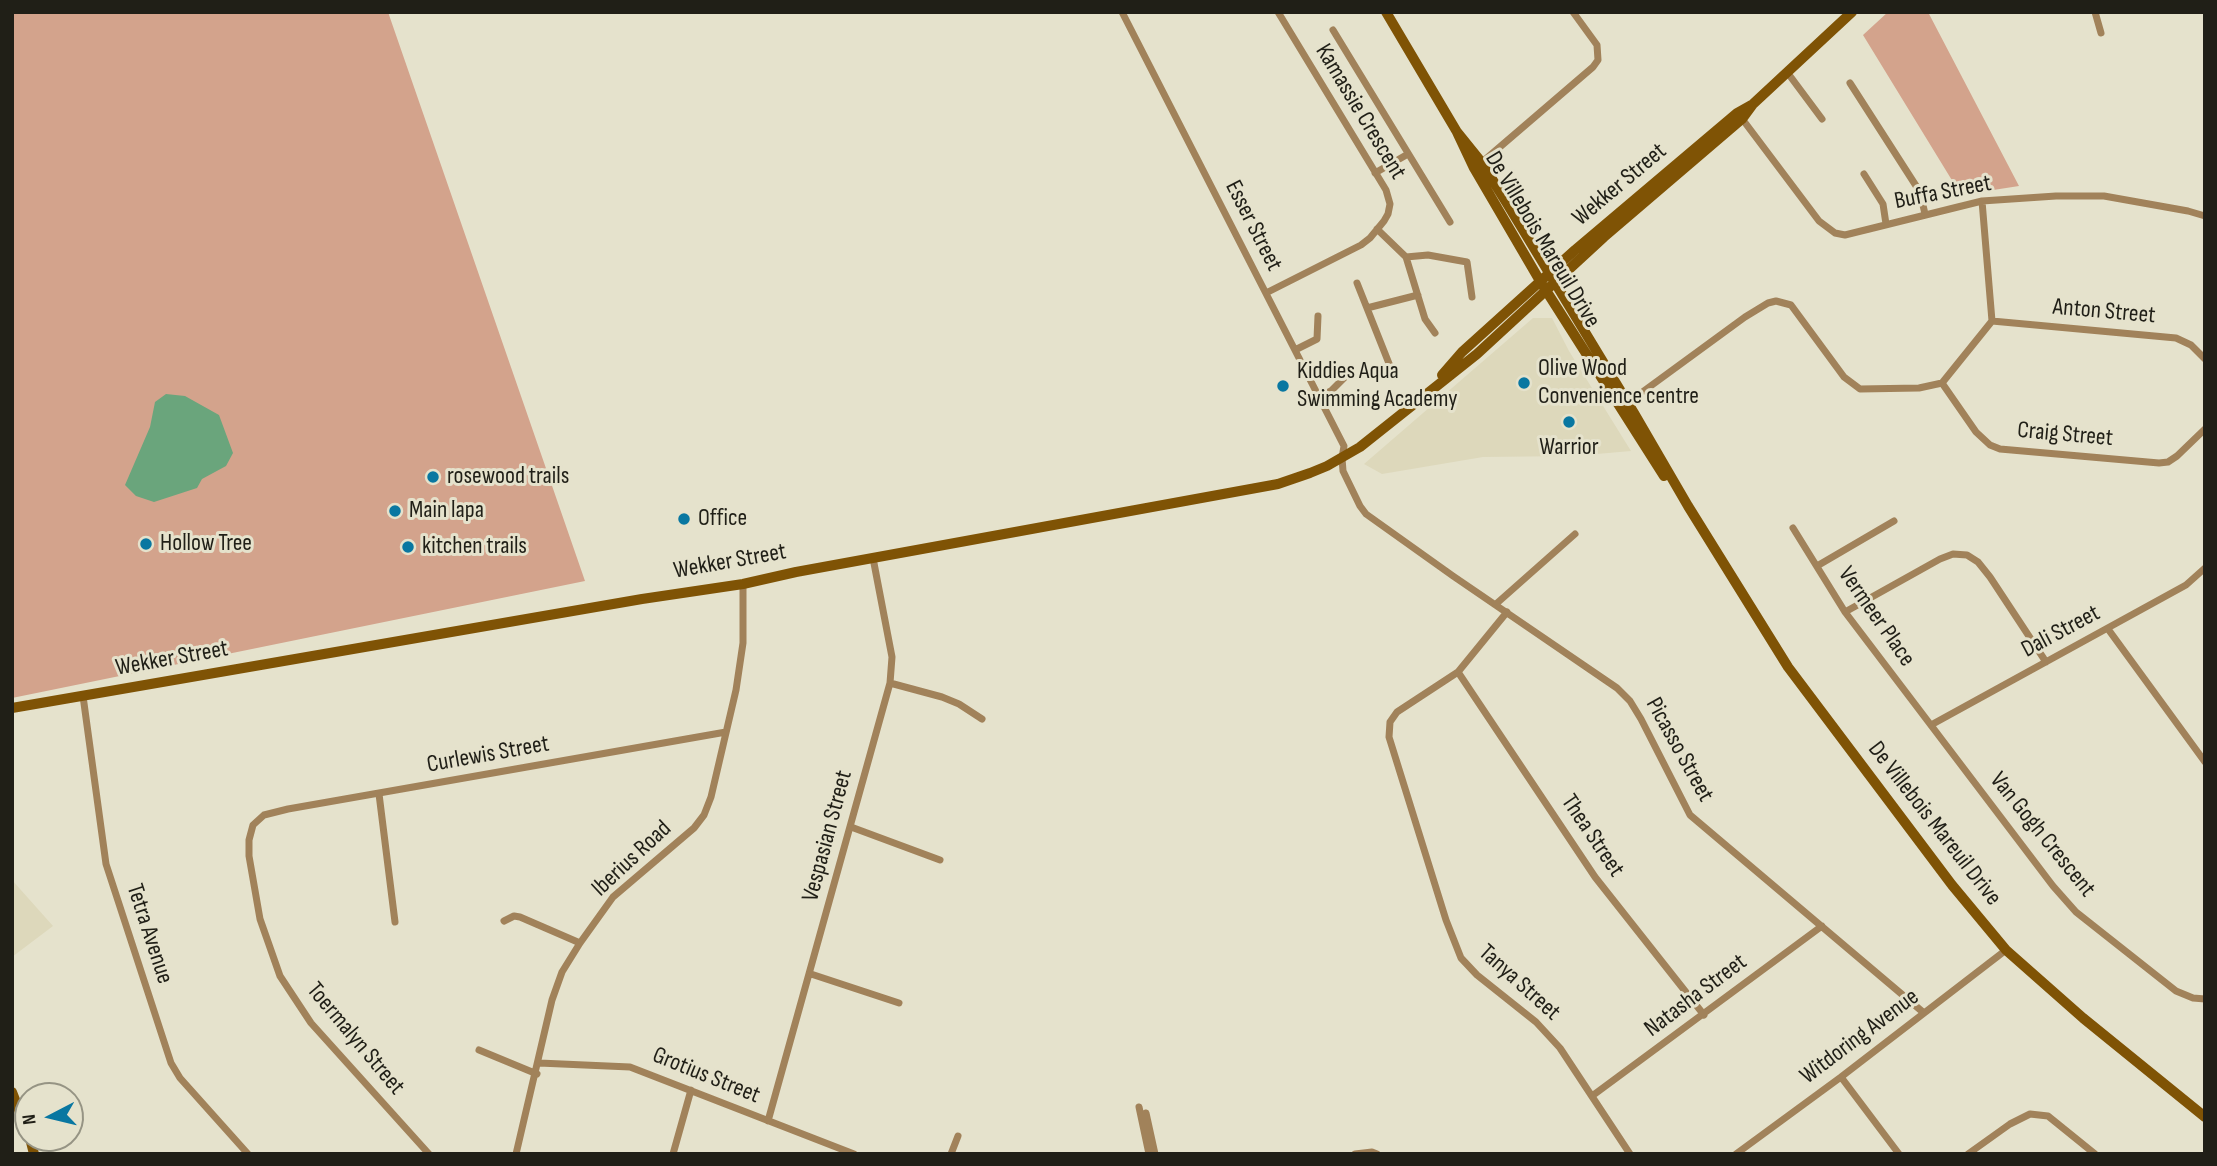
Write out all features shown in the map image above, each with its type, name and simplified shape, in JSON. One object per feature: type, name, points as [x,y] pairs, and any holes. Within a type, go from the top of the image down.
[{"type":"street","name":"Esser Street","points":[[1122,12],[1344,446],[1342,458]]},
{"type":"street","name":"Kamassie Crescent","points":[[1278,12],[1386,190],[1390,204],[1388,214],[1377,229]]},
{"type":"street","name":"De Villebois Mareuil Drive","points":[[1386,12],[1547,282],[1788,667],[1952,885],[2006,950],[2083,1018],[2205,1117]]},
{"type":"street","points":[[1478,166],[1598,60],[1597,45],[1573,12]]},
{"type":"street","name":"Wekker Street","points":[[12,708],[642,599],[743,584],[1278,484],[1327,466],[1380,432],[1477,354],[1547,282],[1604,237],[1852,12]]},
{"type":"street","points":[[2095,12],[2101,33]]},
{"type":"street","points":[[1333,30],[1450,222]]},
{"type":"street","points":[[1787,72],[1822,119]]},
{"type":"street","points":[[1850,83],[1920,192],[1925,214]]},
{"type":"street","name":"Buffa Street","points":[[1740,116],[1823,226],[1835,233],[1845,234],[1982,201],[2056,196],[2104,196],[2205,216]]},
{"type":"street","points":[[1375,173],[1408,154]]},
{"type":"street","points":[[1864,174],[1883,204],[1886,224]]},
{"type":"street","points":[[1624,405],[1745,317],[1776,301],[1791,305],[1844,377],[1860,389],[1919,388],[1942,383],[1992,321],[1982,201]]},
{"type":"street","points":[[1266,293],[1361,245],[1377,229],[1406,257],[1425,319],[1435,333]]},
{"type":"street","points":[[1406,257],[1428,255],[1467,262],[1472,297]]},
{"type":"street","points":[[1357,283],[1390,366]]},
{"type":"street","points":[[1367,308],[1418,295]]},
{"type":"street","points":[[1295,350],[1317,340],[1318,316]]},
{"type":"street","name":"Anton Street","points":[[1992,321],[2176,338],[2191,345],[2205,359]]},
{"type":"street","points":[[1319,397],[1331,391],[1346,376]]},
{"type":"street","name":"Craig Street","points":[[1942,383],[1982,439],[2000,449],[2159,463],[2168,462],[2177,456],[2205,429]]},
{"type":"street","name":"Picasso Street","points":[[1342,458],[1343,471],[1366,514],[1624,695],[1641,719],[1682,805],[1690,815],[1924,1013]]},
{"type":"street","points":[[1817,566],[1894,521]]},
{"type":"street","name":"Vermeer Place","points":[[1793,528],[1845,612],[1931,725]]},
{"type":"street","points":[[1496,604],[1575,534]]},
{"type":"street","points":[[1845,612],[1940,559],[1952,554],[1967,555],[1978,562],[1990,577],[2046,662]]},
{"type":"street","name":"Vespasian Street","points":[[768,1121],[890,683],[892,657],[873,558]]},
{"type":"street","name":"Dali Street","points":[[1931,725],[2203,574]]},
{"type":"street","name":"Iberius Road","points":[[516,1154],[556,986],[580,943],[613,897],[694,828],[704,816],[716,779],[743,643],[743,584]]},
{"type":"street","points":[[1458,672],[1507,612]]},
{"type":"street","points":[[2108,629],[2205,762]]},
{"type":"street","name":"Tanya Street","points":[[1458,672],[1397,712],[1389,728],[1391,744],[1447,920],[1461,958],[1477,975],[1536,1022],[1560,1048],[1630,1154]]},
{"type":"street","name":"Thea Street","points":[[1458,672],[1595,877],[1704,1015]]},
{"type":"street","points":[[890,683],[942,697],[982,719]]},
{"type":"street","name":"Tetra Avenue","points":[[83,696],[106,864],[171,1063],[180,1078],[248,1154]]},
{"type":"street","name":"Van Gogh Crescent","points":[[1931,725],[2053,886],[2076,912],[2175,991],[2193,998],[2205,999]]},
{"type":"street","name":"Curlewis Street","points":[[258,819],[288,809],[726,732]]},
{"type":"street","points":[[379,794],[395,922]]},
{"type":"street","name":"Toermalyn Street","points":[[258,819],[250,832],[249,856],[260,919],[280,976],[311,1023],[429,1154]]},
{"type":"street","points":[[850,827],[940,860]]},
{"type":"street","points":[[504,921],[514,916],[520,917],[580,943]]},
{"type":"street","name":"Natasha Street","points":[[1592,1096],[1822,926]]},
{"type":"street","name":"Witdoring Avenue","points":[[1737,1153],[2006,950]]},
{"type":"street","points":[[811,974],[899,1003]]},
{"type":"street","points":[[479,1050],[537,1074]]},
{"type":"street","name":"Grotius Street","points":[[539,1063],[630,1067],[853,1154]]},
{"type":"street","points":[[1841,1077],[1899,1154]]},
{"type":"street","points":[[673,1154],[691,1090]]},
{"type":"street","points":[[1139,1107],[1149,1154]]},
{"type":"street","points":[[1146,1113],[1155,1154]]},
{"type":"street","points":[[1968,1154],[2010,1124],[2030,1114],[2048,1116],[2095,1154]]},
{"type":"street","points":[[951,1154],[958,1136]]},
{"type":"street","points":[[1355,1154],[1377,1154]]},
{"type":"shaded area","points":[[12,12],[388,12],[585,581],[12,698]]},
{"type":"shaded area","points":[[1888,12],[1928,12],[2019,186],[1961,195],[1863,35]]},
{"type":"shaded area","name":"Olive Wood Convenience centre","points":[[1533,318],[1552,318],[1569,351],[1631,451],[1574,456],[1483,457],[1382,474],[1364,464]]},
{"type":"shaded area","points":[[166,394],[185,396],[219,415],[233,453],[226,466],[202,479],[197,488],[154,502],[136,496],[125,485],[150,427],[155,402]]},
{"type":"shaded area","points":[[12,880],[53,926],[12,957]]},
{"type":"place","name":"Olive Wood Convenience centre","points":[[1524,383]]},
{"type":"place","name":"Kiddies Aqua Swimming Academy","points":[[1283,386]]},
{"type":"place","name":"Warrior","points":[[1569,422]]},
{"type":"place","name":"rosewood trails","points":[[433,477]]},
{"type":"place","name":"Main lapa","points":[[395,511]]},
{"type":"place","name":"Office","points":[[684,519]]},
{"type":"place","name":"Hollow Tree","points":[[146,544]]},
{"type":"place","name":"kitchen trails","points":[[408,547]]}]
